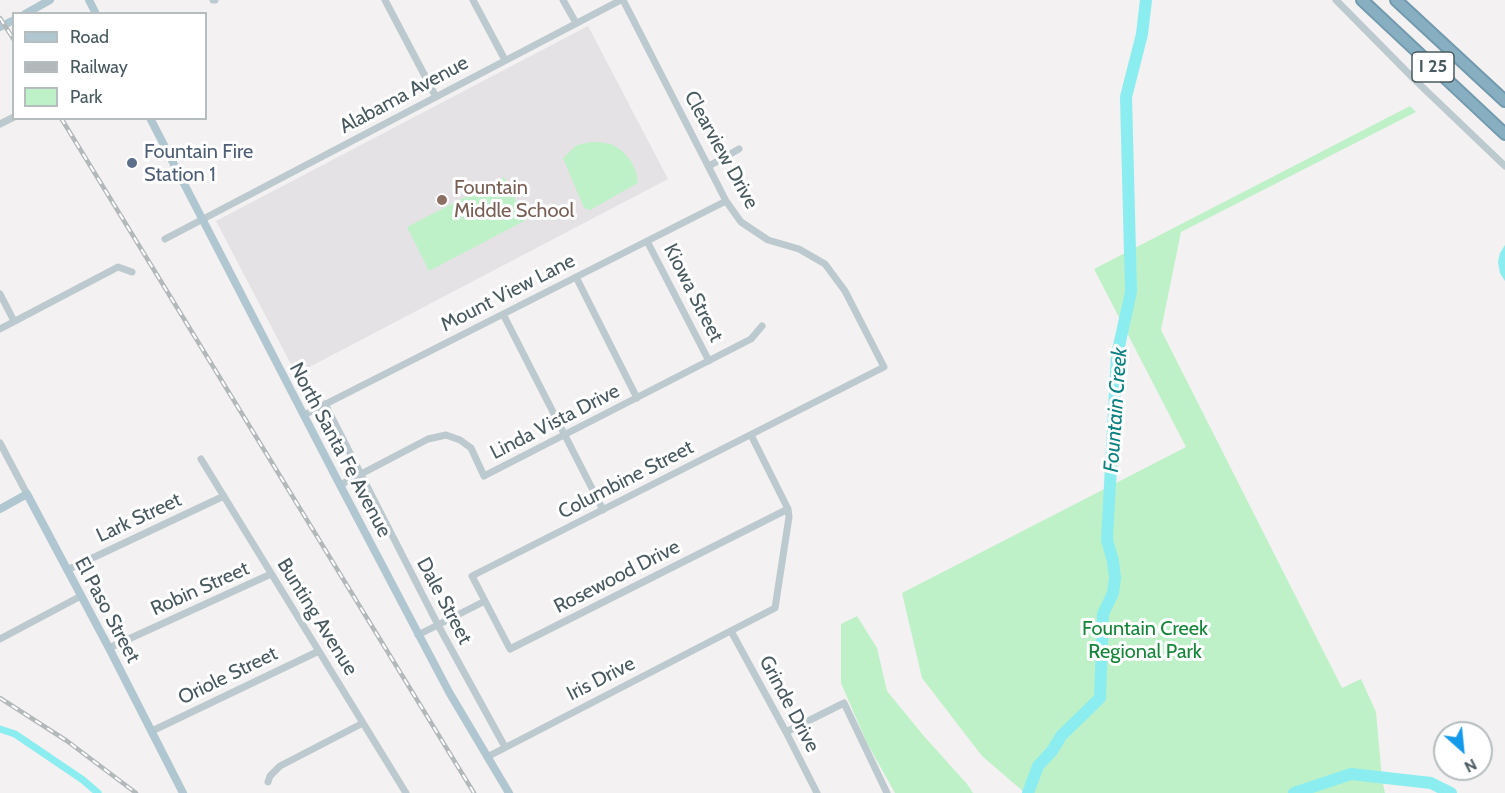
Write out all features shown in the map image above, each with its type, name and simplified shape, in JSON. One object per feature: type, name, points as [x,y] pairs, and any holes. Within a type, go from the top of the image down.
[{"type":"highway","name":"I 25","points":[[1362,0],[1505,134]]},
{"type":"highway","name":"I 25","points":[[1396,0],[1505,101]]},
{"type":"main road","points":[[29,12],[50,0]]},
{"type":"main road","name":"North Santa Fe Avenue","points":[[151,120],[418,635],[509,793]]},
{"type":"main road","points":[[0,509],[27,494]]},
{"type":"main road","name":"El Paso Street","points":[[27,494],[183,793]]},
{"type":"street","points":[[385,0],[436,97]]},
{"type":"street","points":[[473,0],[505,60]]},
{"type":"street","points":[[563,0],[576,23]]},
{"type":"street","name":"Alabama Avenue","points":[[165,239],[622,0]]},
{"type":"street","name":"Clearview Drive","points":[[622,0],[726,201],[741,222],[768,240],[799,249],[825,264],[846,291],[884,367]]},
{"type":"street","points":[[1336,0],[1505,166]]},
{"type":"street","points":[[709,166],[739,149]]},
{"type":"street","name":"Mount View Lane","points":[[304,415],[726,201]]},
{"type":"street","name":"Kiowa Street","points":[[647,241],[709,361]]},
{"type":"street","points":[[0,328],[118,267],[132,272]]},
{"type":"street","points":[[576,277],[637,398]]},
{"type":"street","points":[[0,294],[14,321]]},
{"type":"street","points":[[503,314],[603,510]]},
{"type":"street","name":"Linda Vista Drive","points":[[340,485],[428,439],[446,435],[460,440],[471,448],[484,476],[751,339],[762,326]]},
{"type":"street","name":"Columbine Street","points":[[484,601],[472,576],[884,367]]},
{"type":"street","name":"Dale Street","points":[[325,404],[438,625],[505,747]]},
{"type":"street","points":[[731,631],[775,608],[789,517],[788,509],[751,435]]},
{"type":"street","name":"El Paso Street","points":[[0,443],[27,494]]},
{"type":"street","name":"Bunting Avenue","points":[[201,459],[406,793]]},
{"type":"street","name":"Lark Street","points":[[67,570],[224,496]]},
{"type":"street","name":"Rosewood Drive","points":[[484,601],[510,650],[788,509]]},
{"type":"street","name":"Robin Street","points":[[109,648],[272,574]]},
{"type":"street","points":[[0,639],[81,596]]},
{"type":"street","points":[[418,635],[484,601]]},
{"type":"street","name":"Grinde Drive","points":[[731,631],[817,793]]},
{"type":"street","name":"Iris Drive","points":[[487,757],[731,631]]},
{"type":"street","name":"Oriole Street","points":[[152,731],[319,651]]},
{"type":"street","points":[[786,732],[844,703],[887,793]]},
{"type":"street","points":[[268,782],[270,776],[280,766],[363,723]]},
{"type":"shaded area","name":"Fountain Middle School","points":[[588,26],[668,179],[296,374],[216,221]]},
{"type":"green space","name":"Fountain Creek Regional Park","points":[[1410,106],[1416,112],[1181,232],[1161,330],[1342,688],[1361,679],[1376,712],[1385,793],[1025,793],[982,756],[922,678],[902,593],[1186,447],[1094,269]]},
{"type":"green space","points":[[591,142],[611,144],[621,150],[631,161],[638,183],[590,210],[584,208],[563,158],[577,145]]},
{"type":"green space","points":[[504,177],[526,220],[429,271],[407,227]]},
{"type":"green space","points":[[857,616],[877,648],[887,691],[973,793],[895,793],[867,743],[841,683],[841,624]]},
{"type":"water","points":[[1505,245],[1505,281],[1500,273],[1498,262]]},
{"type":"waterway","name":"Fountain Creek","points":[[1028,793],[1038,766],[1052,751],[1061,736],[1100,698],[1103,614],[1113,593],[1115,578],[1107,540],[1117,355],[1131,292],[1126,97],[1142,34],[1146,0]]},
{"type":"waterway","points":[[0,729],[15,734],[83,780],[98,793]]},
{"type":"waterway","name":"Fountain Creek","points":[[1294,793],[1351,774],[1431,783],[1451,793]]},
{"type":"railway","points":[[0,18],[12,37]]},
{"type":"railway","points":[[62,120],[474,793]]},
{"type":"railway","points":[[0,698],[67,741],[136,793]]},
{"type":"place","name":"Fountain Fire Station 1","points":[[132,163]]},
{"type":"place","name":"Fountain Middle School","points":[[442,200]]}]
